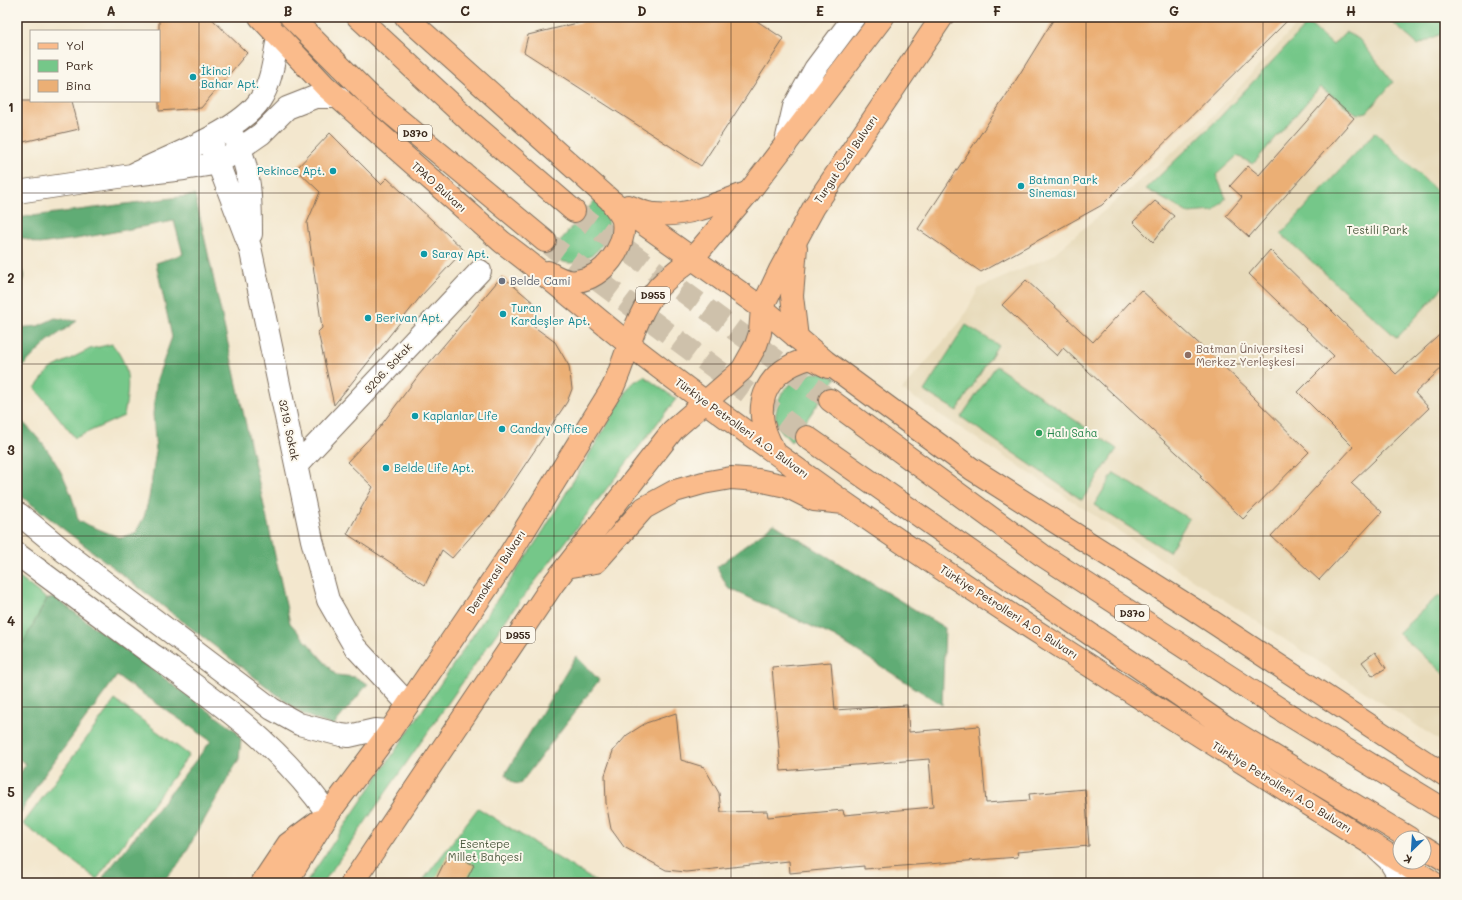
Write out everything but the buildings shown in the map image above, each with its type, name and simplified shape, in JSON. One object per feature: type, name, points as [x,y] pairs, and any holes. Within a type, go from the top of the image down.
[{"type":"main road","name":"TPAO Bulvarı","points":[[260,17],[278,37],[339,97],[502,242],[533,264],[630,345]]},
{"type":"main road","name":"D370","points":[[291,17],[369,95],[545,240]]},
{"type":"main road","points":[[358,17],[472,123],[574,211]]},
{"type":"main road","points":[[406,17],[610,200],[762,308],[797,338],[850,379],[972,468],[1193,609],[1445,775]]},
{"type":"main road","points":[[693,258],[749,192],[883,17]]},
{"type":"main road","name":"Turgut Özal Bulvarı","points":[[762,308],[797,237],[838,170],[942,17]]},
{"type":"main road","points":[[610,200],[654,214],[670,214],[714,205],[749,192]]},
{"type":"main road","points":[[533,264],[560,279],[575,282],[588,278],[603,268],[617,252],[623,233],[623,219],[610,200]]},
{"type":"main road","points":[[797,237],[792,296],[797,338]]},
{"type":"main road","name":"Demokrasi Bulvarı","points":[[286,883],[328,814],[390,731],[506,560],[613,387],[640,315],[649,300],[659,287],[693,258]]},
{"type":"main road","points":[[704,401],[742,370],[750,357],[760,333],[762,308]]},
{"type":"main road","name":"Türkiye Petrolleri A.O. Bulvarı","points":[[630,345],[776,454],[845,503],[1019,621],[1392,857]]},
{"type":"main road","points":[[776,454],[768,440],[762,422],[762,404],[768,388],[778,373],[793,363],[810,358],[850,379]]},
{"type":"main road","name":"D370","points":[[830,400],[1042,555],[1286,713],[1445,810]]},
{"type":"main road","name":"D955","points":[[352,883],[553,584],[673,430],[704,401]]},
{"type":"main road","name":"Türkiye Petrolleri A.O. Bulvarı","points":[[807,437],[1014,582],[1230,729],[1397,830]]},
{"type":"main road","points":[[566,567],[596,562],[644,508],[675,491],[703,483],[732,478],[758,480],[786,486],[814,500],[845,503]]},
{"type":"main road","points":[[262,883],[288,844],[328,814]]},
{"type":"main road","points":[[1432,852],[1445,860]]},
{"type":"main road","name":"Türkiye Petrolleri A.O. Bulvarı","points":[[1413,870],[1434,883]]},
{"type":"street","points":[[785,146],[794,107],[815,69],[854,17]]},
{"type":"street","points":[[132,175],[171,155],[200,144],[242,118],[259,101],[270,79],[278,37]]},
{"type":"street","points":[[17,192],[219,163],[261,134],[287,108],[314,97],[339,97]]},
{"type":"street","points":[[220,131],[241,149],[251,201],[250,247]]},
{"type":"street","name":"3219. Sokak","points":[[220,131],[213,150],[250,247],[312,540],[328,600],[355,647],[408,704]]},
{"type":"street","name":"3206. Sokak","points":[[297,465],[480,272]]},
{"type":"street","points":[[18,520],[65,552],[272,709],[299,724],[341,735],[348,736],[375,730],[390,731]]},
{"type":"street","points":[[17,554],[224,706],[279,754],[308,786],[328,814]]},
{"type":"street","points":[[1371,843],[1389,860],[1403,883]]},
{"type":"shaded area","name":"Batman Üniversitesi Merkez Yerleşkesi","points":[[1303,17],[1445,17],[1445,744],[902,390],[961,321],[979,288],[1050,257],[1206,124]]},
{"type":"green space","points":[[1386,17],[1445,17],[1445,32],[1418,45]]},
{"type":"green space","points":[[1308,23],[1333,45],[1345,32],[1359,39],[1393,82],[1367,112],[1357,114],[1320,87],[1253,164],[1237,156],[1216,175],[1226,198],[1214,211],[1188,213],[1146,189],[1220,117]]},
{"type":"green space","name":"Testili Park","points":[[1375,132],[1445,199],[1445,285],[1397,338],[1281,234]]},
{"type":"green space","points":[[195,195],[290,623],[336,675],[355,677],[368,684],[333,726],[302,714],[17,493],[17,417],[39,439],[56,464],[70,492],[78,521],[121,538],[136,532],[144,517],[149,498],[156,451],[153,414],[157,379],[172,337],[156,263],[183,254],[174,221],[76,239],[39,244],[17,236],[17,218]]},
{"type":"green space","points":[[597,198],[606,211],[608,220],[608,229],[601,246],[588,258],[571,263],[548,255]]},
{"type":"green space","points":[[17,268],[24,272],[17,323]]},
{"type":"green space","points":[[55,318],[77,321],[48,341],[17,372],[17,328],[38,326]]},
{"type":"green space","points":[[966,325],[998,345],[957,411],[924,391]]},
{"type":"green space","points":[[112,344],[123,361],[126,370],[128,387],[124,416],[75,438],[35,388],[50,369],[90,349]]},
{"type":"green space","name":"Halı Saha","points":[[996,366],[1117,449],[1082,500],[961,417]]},
{"type":"green space","points":[[813,373],[821,373],[836,378],[791,442],[780,429],[776,421],[779,401],[781,395],[789,385],[800,378]]},
{"type":"green space","points":[[644,376],[676,399],[510,614],[323,883],[306,883],[544,530],[631,384]]},
{"type":"green space","points":[[1114,473],[1189,519],[1169,552],[1094,505]]},
{"type":"green space","points":[[774,524],[945,628],[942,705],[835,637],[728,588],[717,567]]},
{"type":"green space","points":[[17,576],[47,599],[17,654]]},
{"type":"green space","points":[[1439,595],[1445,600],[1445,675],[1398,633]]},
{"type":"green space","points":[[55,598],[236,731],[241,739],[239,759],[179,864],[161,883],[100,883],[211,741],[117,676],[39,782],[17,819],[17,778],[26,764],[17,758],[17,654],[47,599]]},
{"type":"green space","points":[[576,656],[599,680],[520,784],[513,783],[505,774]]},
{"type":"green space","points":[[115,700],[189,755],[97,879],[23,824]]},
{"type":"green space","name":"Esentepe Millet Bahçesi","points":[[478,808],[598,883],[421,883]]},
{"type":"tunnel","points":[[574,211],[830,400]]},
{"type":"tunnel","points":[[545,241],[807,437]]},
{"type":"place","name":"İkinci Bahar Apt.","points":[[193,77]]},
{"type":"place","name":"Pekince Apt.","points":[[333,171]]},
{"type":"place","name":"Batman Park Sineması","points":[[1021,186]]},
{"type":"place","name":"Saray Apt.","points":[[424,254]]},
{"type":"place","name":"Belde Cami","points":[[502,281]]},
{"type":"place","name":"Turan Kardeşler Apt.","points":[[503,314]]},
{"type":"place","name":"Berivan Apt.","points":[[368,318]]},
{"type":"place","name":"Batman Üniversitesi Merkez Yerleşkesi","points":[[1188,355]]},
{"type":"place","name":"Kaplanlar Life","points":[[415,416]]},
{"type":"place","name":"Canday Office","points":[[502,429]]},
{"type":"place","name":"Halı Saha","points":[[1039,433]]},
{"type":"place","name":"Belde Life Apt.","points":[[386,468]]}]
